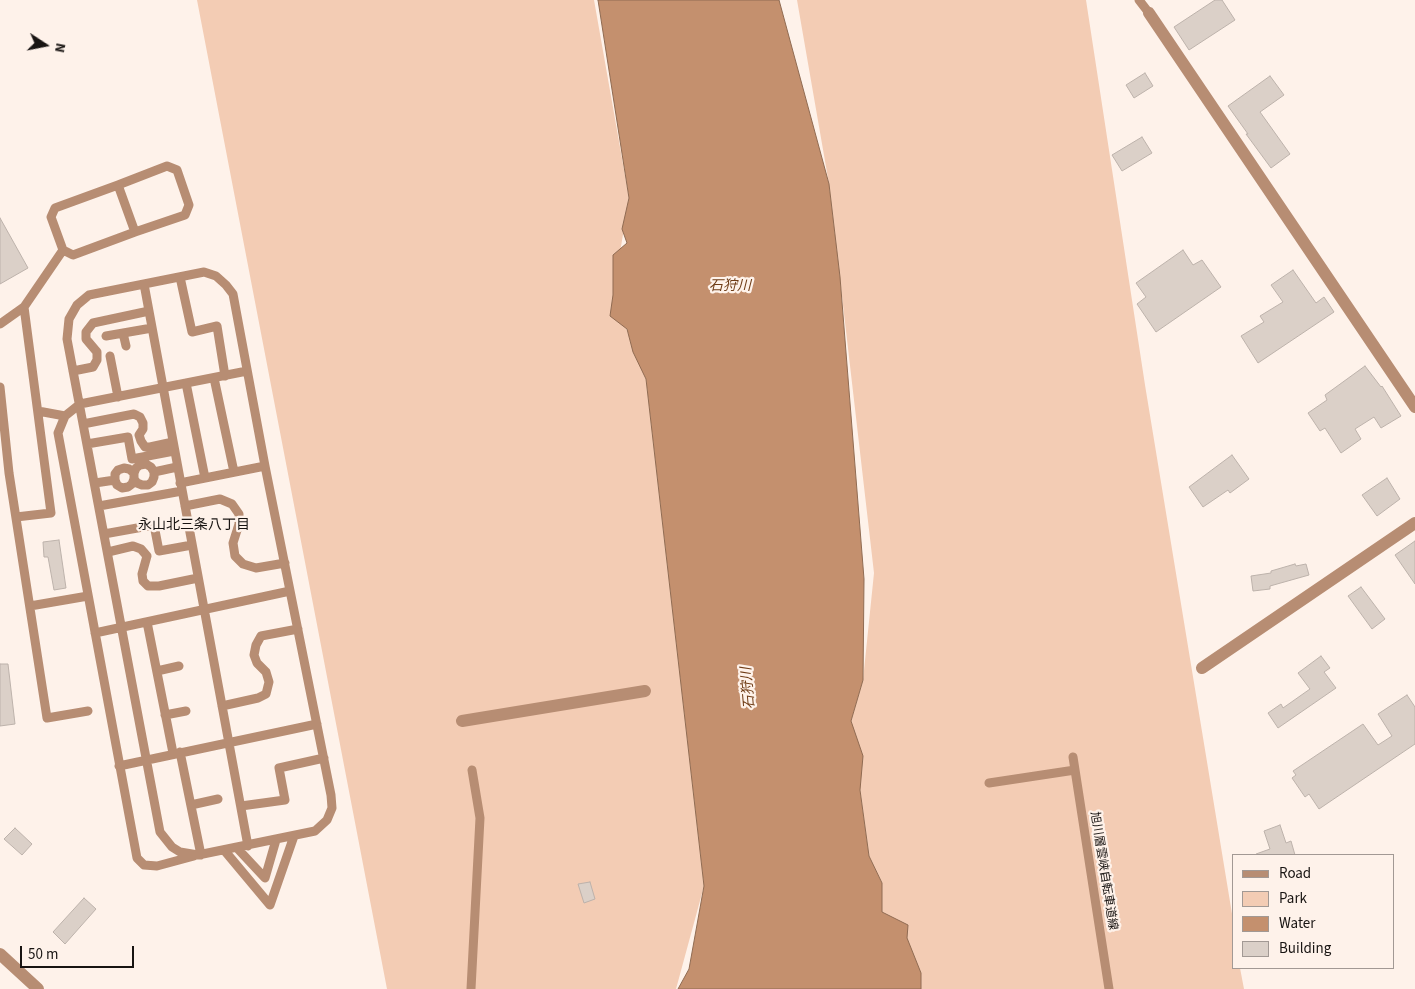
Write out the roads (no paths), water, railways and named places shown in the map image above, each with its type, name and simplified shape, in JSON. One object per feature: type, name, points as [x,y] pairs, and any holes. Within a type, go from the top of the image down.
[{"type":"street","points":[[1149,13],[1415,407]]},
{"type":"street","points":[[1202,668],[1415,523]]},
{"type":"street","points":[[462,722],[645,692]]},
{"type":"street","points":[[0,954],[38,989]]},
{"type":"lane","points":[[1139,0],[1149,13]]},
{"type":"lane","points":[[167,166],[177,170],[189,205],[185,215],[73,254],[62,250],[51,217],[55,208],[167,166]]},
{"type":"lane","points":[[118,185],[135,232]]},
{"type":"lane","points":[[0,324],[24,306],[62,250]]},
{"type":"lane","points":[[199,855],[180,852],[172,847],[160,832],[108,552],[94,483],[80,404],[67,339],[69,319],[77,305],[89,295],[204,272],[216,276],[233,294],[248,371],[265,466],[331,795],[332,808],[327,820],[315,832],[199,855],[156,866],[144,865],[137,858],[58,433],[65,416],[80,404],[248,371]]},
{"type":"lane","points":[[180,277],[192,332],[217,326],[225,376]]},
{"type":"lane","points":[[144,284],[248,846]]},
{"type":"lane","points":[[16,517],[51,513],[24,306]]},
{"type":"lane","points":[[73,371],[93,367],[97,360],[97,352],[86,338],[86,332],[93,323],[149,312]]},
{"type":"lane","points":[[106,336],[152,328]]},
{"type":"lane","points":[[123,333],[126,346]]},
{"type":"lane","points":[[110,356],[118,397]]},
{"type":"lane","points":[[113,372],[123,369]]},
{"type":"lane","points":[[214,378],[234,472]]},
{"type":"lane","points":[[186,384],[206,478]]},
{"type":"lane","points":[[0,387],[4,473],[16,517],[47,718],[88,711]]},
{"type":"lane","points":[[38,412],[65,416]]},
{"type":"lane","points":[[83,424],[134,414],[140,417],[143,422],[140,435],[145,447],[174,446]]},
{"type":"lane","points":[[87,444],[128,437],[132,460],[174,446]]},
{"type":"lane","points":[[134,476],[132,484],[128,487],[122,488],[117,485],[115,480],[115,474],[118,470],[124,468],[129,469],[134,476],[137,483],[148,485],[152,482],[154,472],[146,464],[140,465],[136,468],[134,476]]},
{"type":"lane","points":[[99,506],[181,487],[206,478],[265,466]]},
{"type":"lane","points":[[154,472],[177,468]]},
{"type":"lane","points":[[94,483],[115,480]]},
{"type":"lane","points":[[185,506],[220,499],[232,504],[239,514],[239,524],[233,543],[235,556],[243,564],[256,568],[285,563]]},
{"type":"lane","points":[[104,534],[154,524],[159,551],[192,545]]},
{"type":"lane","points":[[108,552],[133,546],[141,549],[147,556],[142,574],[143,581],[148,586],[159,586],[198,578]]},
{"type":"lane","points":[[95,633],[290,591]]},
{"type":"lane","points":[[30,606],[88,596]]},
{"type":"lane","points":[[147,622],[165,716],[191,805],[199,855]]},
{"type":"lane","points":[[222,706],[258,698],[266,694],[269,682],[266,672],[257,663],[254,655],[256,645],[261,636],[298,629]]},
{"type":"lane","points":[[157,671],[179,666]]},
{"type":"lane","points":[[165,716],[186,712]]},
{"type":"lane","points":[[120,766],[317,724]]},
{"type":"lane","name":"旭川層雲峡自転車道線","points":[[1073,757],[1109,989]]},
{"type":"lane","points":[[240,806],[285,800],[279,768],[324,758]]},
{"type":"lane","points":[[471,989],[480,818],[472,770]]},
{"type":"lane","points":[[989,783],[1075,770]]},
{"type":"lane","points":[[191,805],[218,799]]},
{"type":"lane","points":[[224,850],[270,905],[294,836]]},
{"type":"lane","points":[[237,848],[265,878],[276,840]]},
{"type":"water","name":"石狩川","points":[[598,0],[779,0],[829,184],[840,277],[864,579],[863,680],[851,721],[863,756],[860,790],[869,856],[882,883],[882,912],[908,925],[907,938],[921,973],[921,989],[678,989],[689,969],[704,886],[646,379],[633,352],[627,329],[610,316],[613,295],[613,255],[627,243],[622,229],[629,198]]},
{"type":"district","name":"永山北三条八丁目","points":[[194,526]]}]
